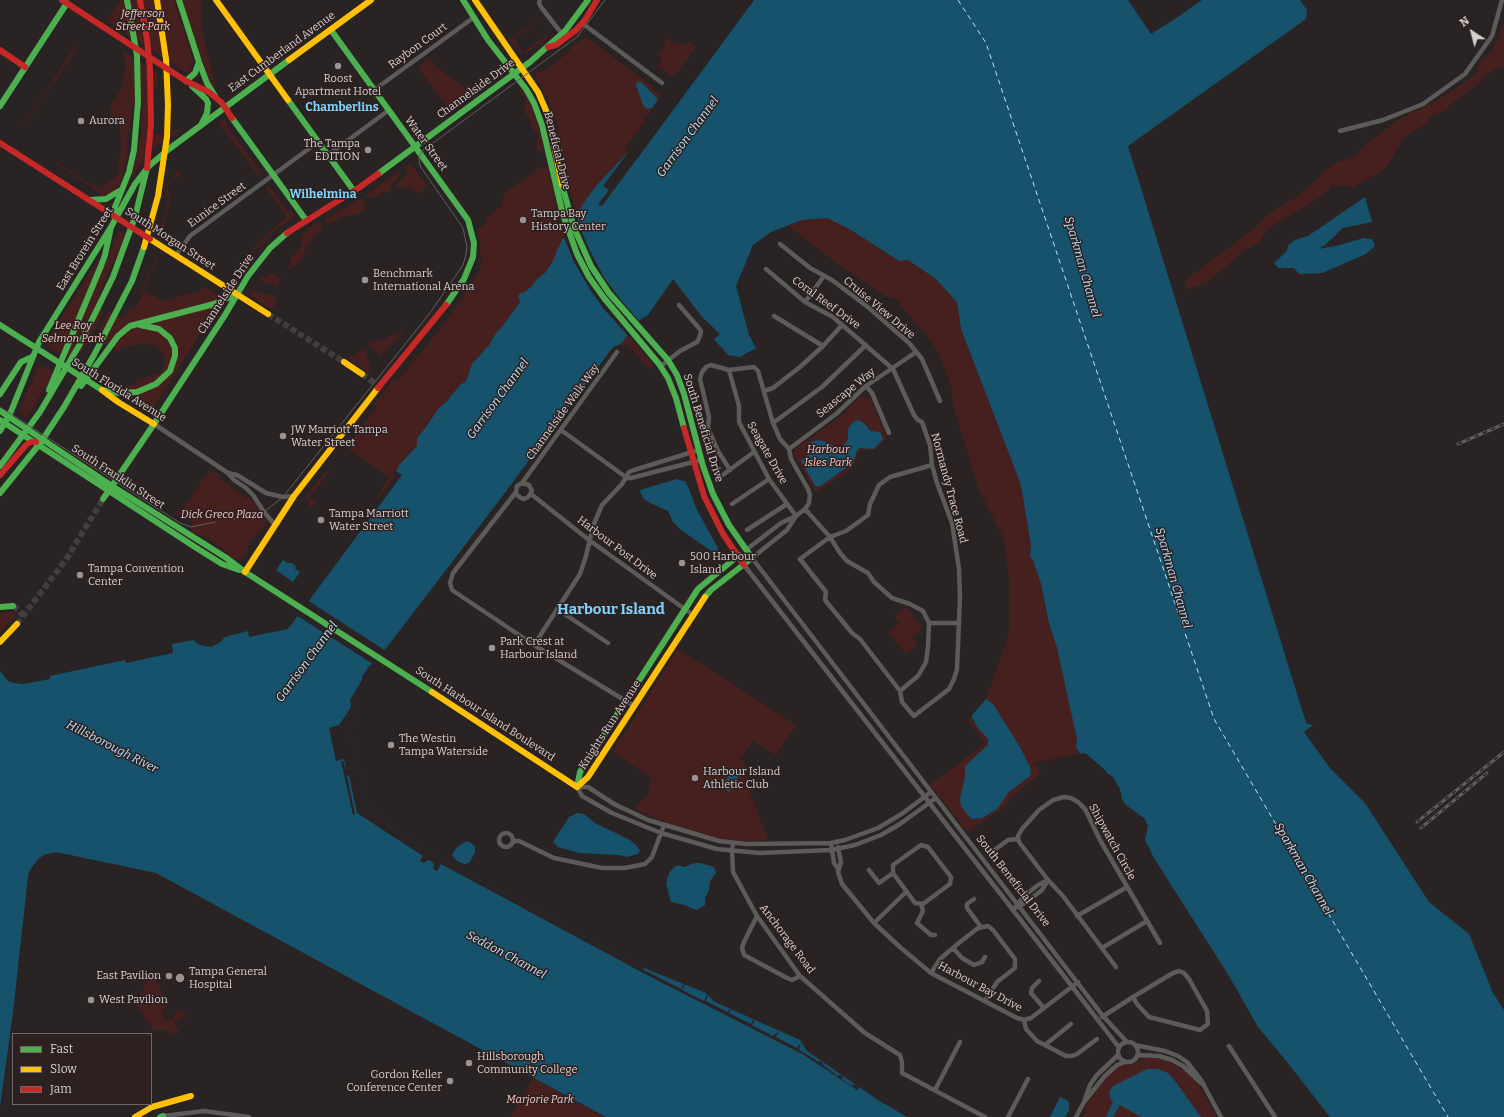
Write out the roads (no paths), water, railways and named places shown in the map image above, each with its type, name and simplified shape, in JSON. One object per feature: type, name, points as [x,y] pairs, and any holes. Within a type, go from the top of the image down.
[{"type":"main road","points":[[117,216],[115,207],[132,162],[136,132],[138,77],[134,37],[127,0]]},
{"type":"main road","points":[[0,466],[40,412],[80,344],[113,277],[128,237],[146,177],[150,142],[151,77],[147,39],[140,0]]},
{"type":"main road","points":[[0,493],[41,442],[64,407],[94,355],[132,281],[143,252],[158,196],[167,137],[168,104],[166,59],[157,0]]},
{"type":"main road","points":[[179,0],[198,62],[207,83],[306,220]]},
{"type":"main road","points":[[216,0],[354,191]]},
{"type":"main road","name":"East Cumberland Avenue","points":[[225,107],[371,0]]},
{"type":"main road","name":"Beneficial Drive","points":[[463,0],[473,18],[526,89],[538,114],[563,215],[573,244],[589,277],[607,303],[637,337]]},
{"type":"main road","name":"Beneficial Drive","points":[[475,0],[538,92],[548,115],[560,178],[568,208],[578,238],[596,275],[614,301],[641,331]]},
{"type":"main road","name":"Channelside Drive","points":[[103,499],[154,424],[248,276],[266,252],[285,234],[354,191],[522,68],[562,34],[588,0]]},
{"type":"main road","points":[[582,23],[584,12],[592,0]]},
{"type":"main road","name":"Channelside Drive","points":[[548,47],[556,45],[575,31],[597,0]]},
{"type":"main road","points":[[0,106],[66,1],[186,81],[215,96]]},
{"type":"main road","name":"Water Street","points":[[245,572],[294,496],[378,385],[444,307],[464,279],[473,257],[474,243],[470,226],[457,204],[331,30]]},
{"type":"main road","points":[[0,50],[25,67]]},
{"type":"main road","points":[[186,81],[195,73],[198,62]]},
{"type":"main road","points":[[186,81],[206,99],[208,103],[207,113],[201,126]]},
{"type":"main road","name":"East Brorein Street","points":[[0,431],[3,422],[9,417],[36,348],[111,227],[135,184],[149,166],[225,107]]},
{"type":"main road","name":"South Morgan Street","points":[[0,143],[117,216],[268,314]]},
{"type":"main road","points":[[90,200],[110,198],[123,188]]},
{"type":"main road","points":[[40,412],[105,256],[111,227]]},
{"type":"main road","points":[[64,407],[123,331],[134,324],[220,302],[237,294]]},
{"type":"main road","points":[[102,390],[122,393],[142,391],[160,381],[172,367],[175,352],[172,341],[168,335],[156,327],[137,324]]},
{"type":"main road","name":"South Florida Avenue","points":[[0,325],[154,424]]},
{"type":"main road","name":"South Beneficial Drive","points":[[641,331],[668,360],[681,384],[701,460],[709,484],[718,506],[734,534],[752,558]]},
{"type":"main road","name":"South Beneficial Drive","points":[[637,337],[661,366],[668,378],[674,392],[693,462],[710,508],[744,565]]},
{"type":"main road","points":[[0,394],[21,362],[32,357]]},
{"type":"main road","points":[[344,362],[362,374]]},
{"type":"main road","name":"South Franklin Street","points":[[0,411],[198,549],[222,564],[245,572]]},
{"type":"main road","name":"South Franklin Street","points":[[3,422],[226,557],[245,572],[288,599]]},
{"type":"main road","points":[[0,475],[26,445],[31,442],[36,442]]},
{"type":"main road","name":"Knights Run Avenue","points":[[577,787],[580,772],[691,600],[704,583],[746,550]]},
{"type":"main road","name":"Knights Run Avenue","points":[[577,787],[588,777],[693,615],[711,590],[752,558]]},
{"type":"main road","name":"South Harbour Island Boulevard","points":[[288,599],[577,787]]},
{"type":"main road","points":[[691,600],[699,606]]},
{"type":"main road","points":[[0,607],[13,606]]},
{"type":"main road","points":[[2,640],[17,624]]},
{"type":"main road","points":[[657,652],[666,657]]},
{"type":"main road","points":[[134,1117],[161,1104],[191,1096]]},
{"type":"street","points":[[540,0],[539,4],[562,34]]},
{"type":"street","points":[[1340,131],[1383,120],[1423,104],[1465,74],[1492,36],[1502,0]]},
{"type":"street","name":"Raybon Court","points":[[374,90],[473,18]]},
{"type":"street","points":[[582,23],[662,83]]},
{"type":"street","points":[[328,155],[389,110]]},
{"type":"street","name":"Eunice Street","points":[[176,255],[190,236],[318,142]]},
{"type":"street","name":"Cruise View Drive","points":[[780,244],[810,268],[832,280],[868,308],[909,344],[922,360],[940,401]]},
{"type":"street","name":"Coral Reef Drive","points":[[766,269],[805,302],[833,317],[893,369]]},
{"type":"street","points":[[805,302],[824,276]]},
{"type":"street","points":[[661,366],[680,351],[697,342],[700,336],[701,331],[680,305]]},
{"type":"street","points":[[774,316],[823,346]]},
{"type":"street","points":[[764,391],[773,388],[800,367],[823,346],[842,325]]},
{"type":"street","points":[[773,423],[822,387],[866,345]]},
{"type":"street","name":"Channelside Walk Way","points":[[522,483],[617,352]]},
{"type":"street","name":"Seascape Way","points":[[789,449],[836,414],[866,386],[916,352]]},
{"type":"street","points":[[730,470],[718,451],[708,428],[709,417],[700,379],[702,372],[706,367],[711,365],[729,370],[754,367],[758,371],[773,423],[780,439],[789,449],[791,459],[808,489],[810,495],[809,503],[805,509],[830,538],[840,553],[848,561],[868,573],[880,589],[892,598],[910,604],[923,611],[928,623],[926,662],[918,676],[900,691]]},
{"type":"street","name":"Normandy Trace Road","points":[[830,538],[800,559],[826,592],[825,600],[852,633],[860,639],[900,691],[902,702],[914,716],[949,689],[957,669],[959,569],[952,523],[937,483],[932,465],[930,445],[922,422],[914,416],[893,369]]},
{"type":"street","name":"Seagate Drive","points":[[729,370],[739,406],[739,422],[770,479],[796,516]]},
{"type":"street","points":[[866,386],[872,393],[889,433]]},
{"type":"street","name":"South Florida Avenue","points":[[154,424],[228,473],[234,480],[246,488],[275,525]]},
{"type":"street","points":[[561,430],[627,478],[701,460]]},
{"type":"street","points":[[534,645],[580,574],[593,526],[602,505],[627,478],[629,472],[699,450]]},
{"type":"street","points":[[720,477],[754,452]]},
{"type":"street","points":[[830,538],[846,531],[868,515],[870,504],[879,485],[890,477],[932,465]]},
{"type":"street","name":"South Florida Avenue","points":[[228,473],[237,475],[266,493],[283,497],[294,496]]},
{"type":"street","points":[[732,504],[770,479]]},
{"type":"street","points":[[516,492],[521,498],[528,498],[531,494],[531,487],[526,483],[522,483],[517,486],[516,492],[454,573],[450,583],[452,590],[534,645],[634,706]]},
{"type":"street","name":"Harbour Post Drive","points":[[531,494],[590,540],[693,615]]},
{"type":"street","points":[[747,530],[787,504]]},
{"type":"street","name":"Knights Run Avenue","points":[[746,550],[781,523],[796,516],[805,509]]},
{"type":"street","name":"Knights Run Avenue","points":[[752,558],[787,530],[796,516]]},
{"type":"street","points":[[769,532],[775,540]]},
{"type":"street","points":[[198,549],[202,543]]},
{"type":"street","name":"South Beneficial Drive","points":[[752,558],[1103,1016],[1126,1041]]},
{"type":"street","name":"South Beneficial Drive","points":[[744,565],[1014,910],[1118,1046]]},
{"type":"street","points":[[773,602],[781,596]]},
{"type":"street","points":[[557,609],[608,643]]},
{"type":"street","points":[[928,623],[959,622]]},
{"type":"street","points":[[835,681],[842,675]]},
{"type":"street","points":[[878,737],[885,732]]},
{"type":"street","name":"South Harbour Island Boulevard","points":[[931,792],[903,813],[866,834],[831,843],[765,845],[719,842],[648,820],[614,804],[588,787],[577,787],[582,796],[612,814],[661,834],[718,849],[760,853],[831,850],[855,845],[881,835],[900,824],[936,798]]},
{"type":"street","name":"Shipwatch Circle","points":[[1018,839],[1022,829],[1035,814],[1049,802],[1064,798],[1074,800],[1085,809],[1100,840],[1160,943]]},
{"type":"street","points":[[514,841],[518,841],[554,858],[602,868],[625,868],[645,864],[652,857],[664,825]]},
{"type":"street","points":[[993,851],[1008,840],[1018,839],[1116,967]]},
{"type":"street","name":"Harbour Bay Drive","points":[[837,842],[841,862],[838,869],[838,876],[842,884],[874,923],[931,973],[1017,1018],[1024,1020],[1031,1018],[1078,982]]},
{"type":"street","name":"Anchorage Road","points":[[733,843],[733,872],[757,916],[800,976],[865,1033],[900,1055],[902,1062],[902,1073],[935,1090]]},
{"type":"street","name":"Harbour Bay Drive","points":[[831,843],[834,863],[838,869]]},
{"type":"street","points":[[921,845],[928,847],[951,877],[950,884],[924,904],[915,903],[906,892],[892,873],[893,865],[921,845]]},
{"type":"street","points":[[869,870],[879,883],[892,873]]},
{"type":"street","points":[[1014,910],[1019,905],[1028,902],[1042,890],[1048,880]]},
{"type":"street","points":[[1077,916],[1127,887]]},
{"type":"street","points":[[874,923],[906,892]]},
{"type":"street","points":[[974,899],[967,904],[967,908],[981,927]]},
{"type":"street","points":[[921,904],[923,911],[917,923],[931,935],[935,935]]},
{"type":"street","points":[[757,916],[742,948],[744,955],[792,980],[800,976]]},
{"type":"street","points":[[1102,948],[1147,921]]},
{"type":"street","points":[[931,973],[940,959],[953,948],[978,928],[988,926],[993,930],[1015,959],[1015,968],[997,982],[985,1001]]},
{"type":"street","points":[[953,948],[962,958],[974,965],[982,962],[986,957]]},
{"type":"street","points":[[1098,1020],[1133,997],[1173,973],[1179,971],[1184,973],[1204,1003],[1207,1011],[1208,1024],[1200,1030],[1154,1019],[1149,1017],[1137,1004],[1133,997]]},
{"type":"street","points":[[1040,981],[1032,988],[1032,993],[1044,1008]]},
{"type":"street","points":[[1024,1020],[1024,1025],[1029,1034],[1037,1041],[1066,1056],[1072,1056],[1097,1039]]},
{"type":"street","points":[[1045,1045],[1071,1024]]},
{"type":"street","points":[[1125,1062],[1118,1055],[1118,1046],[1126,1041],[1135,1045],[1165,1051],[1178,1056],[1187,1062],[1194,1070],[1221,1117]]},
{"type":"street","points":[[960,1042],[935,1090],[984,1117]]},
{"type":"street","points":[[1135,1045],[1138,1050],[1138,1055]]},
{"type":"street","points":[[1229,1046],[1275,1117]]},
{"type":"street","points":[[1076,1117],[1084,1102],[1090,1085],[1096,1076],[1118,1055]]},
{"type":"street","points":[[1084,1102],[1104,1077],[1117,1065],[1125,1062],[1131,1062],[1138,1055],[1159,1056],[1172,1060],[1183,1066],[1203,1086]]},
{"type":"street","points":[[1008,1117],[1028,1079]]},
{"type":"street","points":[[162,1117],[204,1111],[249,1117]]},
{"type":"water","points":[[754,0],[1128,0],[1151,34],[1202,0],[1300,0],[1307,10],[1306,19],[1128,146],[1302,710],[1307,724],[1313,725],[1304,732],[1330,768],[1365,803],[1429,902],[1469,934],[1493,993],[1504,1010],[1504,1117],[1330,1117],[1258,1027],[1229,976],[1154,858],[1145,840],[1148,826],[1144,818],[1126,805],[1122,799],[1120,789],[1113,777],[1085,753],[1080,754],[1076,747],[1077,739],[1057,648],[1049,623],[1041,584],[1033,560],[1030,556],[1031,545],[1021,485],[961,329],[957,302],[936,279],[908,260],[899,261],[851,230],[827,218],[802,220],[771,232],[753,245],[736,286],[749,335],[756,348],[740,357],[728,355],[714,339],[720,334],[702,317],[673,279],[648,315],[638,321],[621,344],[613,347],[501,498],[374,664],[355,699],[358,714],[350,730],[368,807],[390,822],[388,826],[440,858],[497,890],[644,968],[706,993],[715,1002],[800,1040],[807,1051],[878,1100],[907,1117],[606,1117],[156,873],[56,852],[44,855],[38,859],[30,870],[28,876],[13,1013],[0,1107],[0,671],[8,681],[24,684],[50,679],[50,676],[125,660],[126,663],[173,653],[172,644],[193,640],[200,645],[211,647],[219,643],[225,637],[248,631],[249,637],[288,629],[402,475],[396,471],[400,464],[417,446],[417,438],[438,409],[447,401],[460,385],[466,381],[472,364],[490,344],[495,334],[502,327],[520,302],[518,296],[522,292],[524,293],[546,272],[574,218],[596,186],[628,152],[637,159]]},
{"type":"water","points":[[637,82],[641,82],[658,99],[652,108],[647,109],[643,105],[636,85]]},
{"type":"water","points":[[1365,197],[1372,222],[1343,228],[1325,245],[1318,249],[1336,246],[1364,238],[1372,239],[1375,246],[1366,254],[1322,273],[1300,274],[1293,268],[1278,268],[1274,263],[1287,251],[1288,245],[1295,240],[1308,236]]},
{"type":"water","points":[[859,420],[865,424],[870,431],[880,432],[883,439],[874,449],[860,448],[857,451],[853,463],[819,487],[815,486],[801,461],[808,455],[811,442],[818,440],[824,441],[837,448],[843,446],[848,440],[848,429],[853,422]]},
{"type":"water","points":[[677,479],[686,482],[697,510],[718,548],[717,552],[714,553],[681,530],[673,522],[668,511],[650,503],[644,499],[641,494],[640,490]]},
{"type":"water","points":[[283,560],[287,563],[292,563],[296,566],[295,569],[300,572],[293,582],[276,570]]},
{"type":"water","points":[[986,699],[993,704],[1020,747],[1030,767],[1031,775],[1009,792],[997,809],[982,818],[972,819],[961,806],[960,798],[965,777],[965,766],[988,745],[988,739],[977,727],[972,717]]},
{"type":"water","points":[[733,769],[741,773],[729,792],[722,787]]},
{"type":"water","points":[[577,813],[584,814],[595,823],[630,840],[638,847],[640,851],[638,854],[627,857],[619,855],[579,853],[558,847],[553,842],[569,817]]},
{"type":"water","points":[[467,841],[473,844],[475,847],[475,852],[469,863],[465,864],[456,860],[452,855],[457,847]]},
{"type":"water","points":[[695,863],[714,867],[716,873],[710,881],[709,890],[705,898],[705,905],[696,910],[671,902],[666,883],[670,871],[677,865],[684,867]]},
{"type":"water","points":[[1147,1069],[1158,1069],[1168,1073],[1201,1117],[1141,1117],[1120,1105],[1113,1117],[1106,1117],[1113,1102],[1109,1093],[1113,1086]]},
{"type":"water","points":[[1060,1097],[1067,1100],[1069,1103],[1069,1110],[1065,1117],[1050,1117]]},
{"type":"tunnel","points":[[268,314],[344,362]]},
{"type":"tunnel","points":[[362,374],[376,384]]},
{"type":"tunnel","points":[[17,624],[67,558],[103,499]]},
{"type":"tunnel","points":[[13,606],[19,610],[23,616]]},
{"type":"tram line","points":[[234,519],[264,512],[283,497],[430,313],[463,265],[467,247],[463,228],[420,166],[419,157],[422,151],[577,37],[605,0]]},
{"type":"tram line","points":[[0,407],[180,523],[191,527],[215,522]]},
{"type":"railway","points":[[1458,444],[1504,424]]},
{"type":"railway","points":[[1417,822],[1504,752]]},
{"type":"railway","points":[[1421,828],[1487,773]]},
{"type":"place","name":"Roost Apartment Hotel","points":[[338,66]]},
{"type":"place","name":"Aurora","points":[[81,121]]},
{"type":"place","name":"The Tampa EDITION","points":[[368,150]]},
{"type":"place","name":"Tampa Bay History Center","points":[[523,220]]},
{"type":"place","name":"Benchmark International Arena","points":[[365,280]]},
{"type":"place","name":"JW Marriott Tampa Water Street","points":[[283,436]]},
{"type":"place","name":"Tampa Marriott Water Street","points":[[321,520]]},
{"type":"place","name":"500 Harbour Island","points":[[682,563]]},
{"type":"place","name":"Tampa Convention Center","points":[[80,575]]},
{"type":"place","name":"Park Crest at Harbour Island","points":[[492,648]]},
{"type":"place","name":"The Westin Tampa Waterside","points":[[391,745]]},
{"type":"place","name":"Harbour Island Athletic Club","points":[[695,778]]},
{"type":"place","name":"East Pavilion","points":[[169,976]]},
{"type":"place","name":"Tampa General Hospital","points":[[180,978]]},
{"type":"place","name":"West Pavilion","points":[[91,1000]]},
{"type":"place","name":"Hillsborough Community College","points":[[469,1063]]},
{"type":"place","name":"Gordon Keller Conference Center","points":[[450,1081]]},
{"type":"district","name":"Chamberlins","points":[[342,108]]},
{"type":"district","name":"Wilhelmina","points":[[323,195]]},
{"type":"district","name":"Harbour Island","points":[[611,610]]},
{"type":"park label","name":"Jefferson Street Park","points":[[143,20]]},
{"type":"park label","name":"Lee Roy Selmon Park","points":[[73,332]]},
{"type":"park label","name":"Harbour Isles Park","points":[[828,456]]},
{"type":"park label","name":"Dick Greco Plaza","points":[[222,515]]},
{"type":"park label","name":"Marjorie Park","points":[[540,1100]]},
{"type":"water label","name":"Garrison Channel","points":[[688,137]]},
{"type":"water label","name":"Sparkman Channel","points":[[1082,267]]},
{"type":"water label","name":"Garrison Channel","points":[[498,399]]},
{"type":"water label","name":"Sparkman Channel","points":[[1173,578]]},
{"type":"water label","name":"Garrison Channel","points":[[307,662]]},
{"type":"water label","name":"Hillsborough River","points":[[112,747]]},
{"type":"water label","name":"Sparkman Channel","points":[[1303,869]]},
{"type":"water label","name":"Seddon Channel","points":[[506,955]]}]
